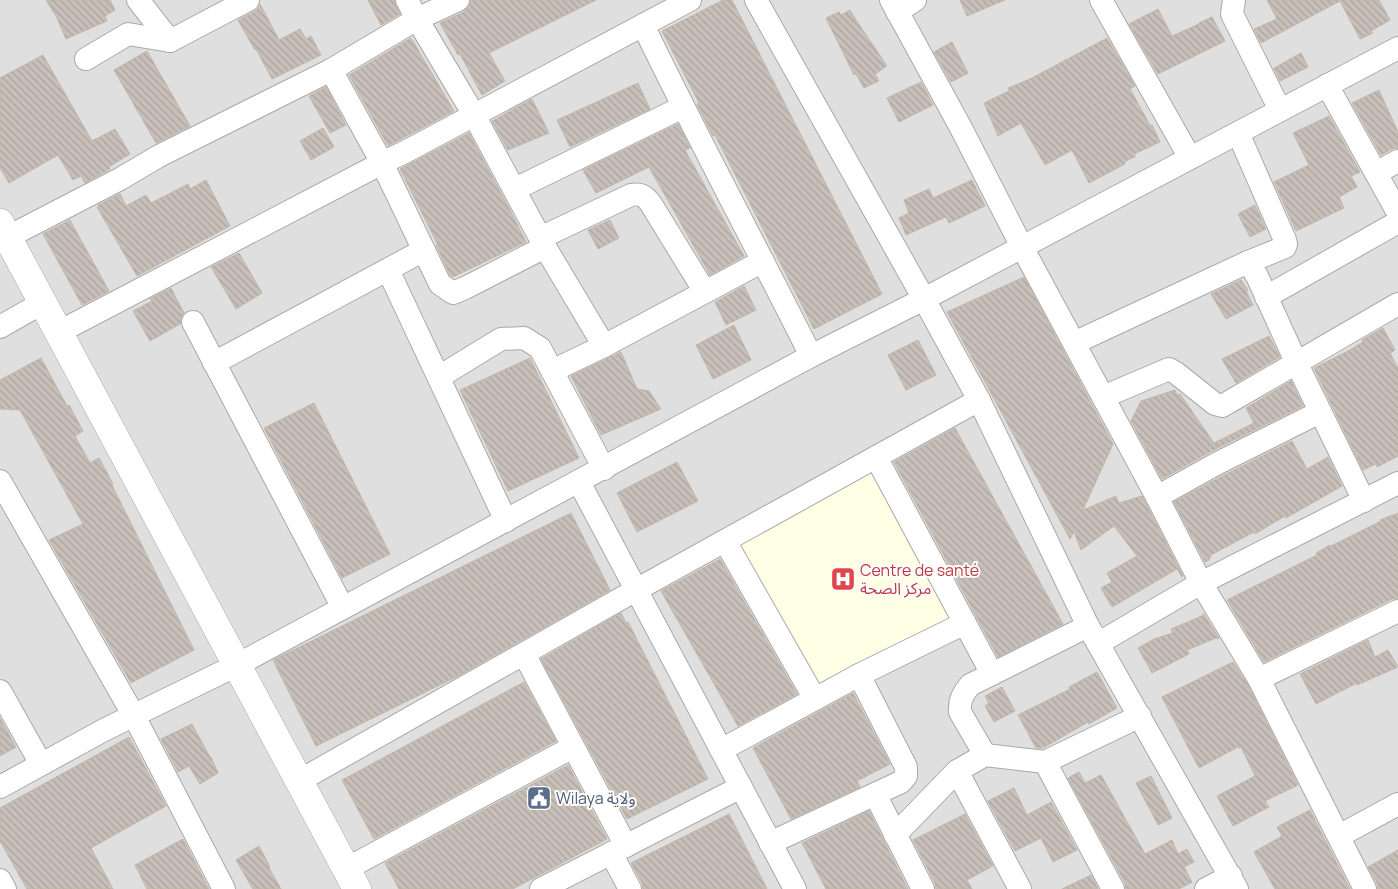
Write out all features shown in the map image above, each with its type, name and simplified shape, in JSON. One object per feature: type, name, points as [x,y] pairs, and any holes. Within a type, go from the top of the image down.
[{"type":"street","points":[[138,0],[170,41]]},
{"type":"street","points":[[86,59],[128,34],[170,41],[248,0]]},
{"type":"street","points":[[458,0],[412,10],[332,70],[159,156],[120,179],[4,230],[351,879],[573,748]]},
{"type":"street","points":[[59,332],[406,152],[690,0]]},
{"type":"street","points":[[756,0],[979,400],[1093,635],[1234,883],[1206,889]]},
{"type":"street","points":[[1101,0],[1190,158]]},
{"type":"street","points":[[1234,0],[1232,14],[1280,110]]},
{"type":"street","points":[[901,4],[961,128],[1022,247],[1201,583],[1259,679],[1365,889]]},
{"type":"street","points":[[412,10],[474,115],[542,242],[604,346]]},
{"type":"street","points":[[643,25],[811,356]]},
{"type":"street","points":[[0,786],[237,665],[811,356],[924,299],[1398,48]]},
{"type":"street","points":[[332,70],[382,163],[440,284],[453,293],[465,288],[542,242],[632,195],[640,194],[646,197],[651,204],[705,292]]},
{"type":"street","points":[[1327,85],[1398,214]]},
{"type":"street","points":[[515,190],[683,107]]},
{"type":"street","points":[[1074,343],[1248,262],[1285,247],[1285,240],[1238,133]]},
{"type":"street","points":[[1376,174],[1398,161]]},
{"type":"street","points":[[1266,297],[1398,222]]},
{"type":"street","points":[[214,363],[424,250]]},
{"type":"street","points":[[552,371],[604,346],[763,261]]},
{"type":"street","points":[[1248,262],[1257,276],[1297,364],[1364,501]]},
{"type":"street","points":[[388,270],[506,521]]},
{"type":"street","points":[[0,327],[42,302]]},
{"type":"street","points":[[1103,397],[1169,370],[1176,373],[1215,404],[1222,406],[1398,304]]},
{"type":"street","points":[[193,322],[343,608]]},
{"type":"street","points":[[438,377],[501,339],[524,338],[540,348],[604,469]]},
{"type":"street","points":[[299,781],[636,590],[979,400]]},
{"type":"street","points":[[1156,497],[1216,464],[1320,412]]},
{"type":"street","points":[[876,457],[992,674]]},
{"type":"street","points":[[0,481],[134,716],[224,889]]},
{"type":"street","points":[[579,482],[795,889]]},
{"type":"street","points":[[985,755],[960,712],[959,704],[962,695],[970,685],[992,674],[1093,635],[1201,583],[1398,483]]},
{"type":"street","points":[[726,540],[815,699]]},
{"type":"street","points":[[1259,679],[1398,611]]},
{"type":"street","points":[[721,750],[859,675],[965,623]]},
{"type":"street","points":[[524,654],[573,748],[619,849],[630,889]]},
{"type":"street","points":[[770,842],[901,782],[906,776],[906,767],[859,675]]},
{"type":"street","points":[[0,691],[40,764]]},
{"type":"street","points":[[895,835],[957,771],[985,755],[1045,762],[1140,716]]},
{"type":"street","points":[[1045,762],[1113,889]]},
{"type":"street","points":[[957,771],[1020,889]]},
{"type":"street","points":[[541,889],[741,787]]},
{"type":"street","points":[[875,794],[923,889]]},
{"type":"street","points":[[1339,836],[1398,804]]},
{"type":"street","points":[[0,880],[5,889]]},
{"type":"shaded area","points":[[0,0],[1398,0],[1398,889],[0,889]]},
{"type":"shaded area","name":"Centre de santé مركز الصحة","points":[[870,467],[952,619],[817,690],[735,539]]},
{"type":"building","points":[[46,0],[110,0],[115,10],[105,16],[107,21],[66,39],[56,16]]},
{"type":"building","points":[[368,0],[394,0],[400,14],[381,25]]},
{"type":"building","points":[[471,0],[596,0],[489,53],[505,81],[482,95],[460,54],[458,55],[440,23],[464,12],[469,7]]},
{"type":"building","points":[[723,0],[732,0],[882,294],[814,329],[715,135],[713,136],[697,104],[699,103],[662,31]]},
{"type":"building","points":[[960,0],[1005,0],[967,16]]},
{"type":"building","points":[[1267,0],[1379,0],[1390,20],[1371,31],[1373,33],[1360,39],[1340,1],[1261,43],[1254,29],[1277,19]]},
{"type":"building","points":[[260,4],[279,40],[300,29],[306,39],[311,36],[321,55],[272,79],[238,20],[255,11]]},
{"type":"building","points":[[1158,9],[1172,36],[1212,17],[1225,41],[1158,74],[1129,24]]},
{"type":"building","points":[[850,10],[887,66],[875,74],[879,81],[864,88],[856,74],[854,75],[826,18],[839,12],[841,15]]},
{"type":"building","points":[[411,38],[454,111],[388,146],[349,75]]},
{"type":"building","points":[[1107,38],[1135,86],[1130,89],[1160,142],[1134,154],[1136,156],[1124,162],[1125,164],[1089,183],[1072,150],[1045,165],[1021,123],[998,136],[984,103],[1009,91],[1008,88],[1030,79]]},
{"type":"building","points":[[952,42],[968,73],[951,82],[934,52]]},
{"type":"building","points":[[147,51],[190,126],[156,143],[114,70]]},
{"type":"building","points":[[1301,53],[1308,67],[1280,81],[1274,68]]},
{"type":"building","points":[[43,55],[92,141],[115,129],[130,154],[109,167],[110,169],[85,183],[81,176],[73,180],[58,155],[9,183],[0,168],[0,78]]},
{"type":"building","points":[[921,82],[933,105],[899,122],[887,98]]},
{"type":"building","points":[[638,83],[650,109],[570,147],[557,120]]},
{"type":"building","points":[[326,87],[346,125],[330,133],[309,96]]},
{"type":"building","points":[[1379,90],[1398,132],[1398,148],[1381,155],[1352,103]]},
{"type":"building","points":[[532,99],[549,133],[508,150],[492,121]]},
{"type":"building","points":[[1329,116],[1360,172],[1351,176],[1357,187],[1339,197],[1344,208],[1296,231],[1274,182],[1309,165],[1293,133]]},
{"type":"building","points":[[678,124],[690,148],[685,150],[744,256],[710,275],[649,167],[596,193],[583,170]]},
{"type":"building","points":[[323,128],[334,147],[311,160],[300,141]]},
{"type":"building","points":[[469,133],[526,242],[453,277],[450,275],[436,245],[438,245],[400,169]]},
{"type":"building","points":[[206,180],[230,226],[137,276],[97,207],[99,207],[98,205],[120,194],[126,206],[146,195],[151,203],[188,184],[190,189]]},
{"type":"building","points":[[972,180],[985,206],[949,223],[946,217],[906,235],[899,218],[909,213],[904,200],[929,189],[933,198]]},
{"type":"building","points":[[1255,205],[1266,229],[1250,237],[1238,214]]},
{"type":"building","points":[[70,220],[109,291],[82,305],[43,234]]},
{"type":"building","points":[[610,220],[619,238],[598,249],[588,230]]},
{"type":"building","points":[[239,253],[262,293],[236,309],[211,267]]},
{"type":"building","points":[[1024,277],[1113,444],[1083,510],[1116,496],[1119,503],[1142,496],[1183,576],[1177,569],[1112,607],[1101,588],[1112,582],[1107,573],[1137,556],[1114,526],[1081,550],[1074,532],[1070,539],[947,312]]},
{"type":"building","points":[[1241,280],[1248,290],[1246,291],[1253,305],[1226,319],[1211,294]]},
{"type":"building","points":[[744,286],[756,310],[726,325],[715,302]]},
{"type":"building","points":[[171,288],[184,313],[180,324],[150,341],[133,311]]},
{"type":"building","points":[[734,325],[751,360],[713,379],[696,345]]},
{"type":"building","points":[[1383,328],[1395,350],[1390,353],[1398,368],[1398,456],[1377,467],[1376,464],[1363,470],[1314,368],[1348,351],[1363,342],[1362,340]]},
{"type":"building","points":[[1269,336],[1280,357],[1236,383],[1222,359]]},
{"type":"building","points":[[918,340],[936,375],[906,390],[888,355]]},
{"type":"building","points":[[621,352],[637,389],[649,391],[661,409],[601,435],[571,376]]},
{"type":"building","points":[[41,358],[83,431],[75,436],[90,463],[99,458],[194,650],[131,683],[49,540],[83,524],[20,410],[0,409],[0,380]]},
{"type":"building","points":[[530,358],[579,458],[508,491],[460,390]]},
{"type":"building","points":[[1291,381],[1303,406],[1210,452],[1162,479],[1131,421],[1141,401],[1175,390],[1177,395],[1180,394],[1214,443],[1254,423],[1246,408]]},
{"type":"building","points":[[314,403],[390,554],[342,578],[264,428]]},
{"type":"building","points":[[955,428],[1063,624],[998,657],[894,462]]},
{"type":"building","points":[[1292,441],[1307,469],[1328,457],[1342,486],[1286,518],[1285,516],[1255,534],[1254,532],[1211,555],[1209,560],[1205,562],[1174,502]]},
{"type":"building","points":[[677,462],[698,501],[637,532],[617,493]]},
{"type":"building","points":[[571,513],[610,590],[458,676],[316,746],[273,660]]},
{"type":"building","points":[[1398,513],[1398,598],[1392,599],[1264,662],[1227,600],[1317,555],[1316,553],[1330,545]]},
{"type":"building","points":[[720,559],[797,694],[738,726],[661,591]]},
{"type":"building","points":[[621,613],[626,623],[628,622],[708,779],[627,819],[541,659]]},
{"type":"building","points":[[1203,613],[1219,638],[1187,650],[1189,654],[1152,673],[1138,648],[1154,639],[1173,633],[1171,629],[1204,615]]},
{"type":"building","points":[[1368,640],[1375,657],[1388,650],[1398,667],[1357,685],[1357,683],[1316,704],[1300,674]]},
{"type":"building","points":[[1233,662],[1248,685],[1298,785],[1265,801],[1269,807],[1233,826],[1217,796],[1255,776],[1241,747],[1199,768],[1162,697]]},
{"type":"building","points":[[1097,672],[1117,708],[1043,748],[1036,748],[1018,715],[1070,689],[1069,687]]},
{"type":"building","points":[[524,682],[556,741],[374,839],[342,780]]},
{"type":"building","points":[[1002,687],[1015,711],[994,722],[985,706],[989,703],[985,696]]},
{"type":"building","points":[[853,693],[890,764],[857,781],[860,787],[791,819],[753,748]]},
{"type":"building","points":[[0,718],[16,747],[0,756]]},
{"type":"building","points":[[192,724],[218,773],[200,784],[189,766],[178,772],[161,739]]},
{"type":"building","points":[[129,737],[166,806],[91,848],[113,889],[27,889],[0,841],[0,808]]},
{"type":"building","name":"Wilaya ولاية","points":[[568,765],[607,839],[513,889],[399,889],[385,863]]},
{"type":"building","points":[[1079,772],[1085,783],[1101,775],[1145,854],[1172,840],[1178,854],[1187,849],[1194,862],[1184,867],[1192,882],[1179,889],[1126,889],[1125,883],[1068,778]]},
{"type":"building","points":[[1151,776],[1172,818],[1158,825],[1136,783]]},
{"type":"building","points":[[1014,788],[1027,815],[1051,802],[1077,850],[1053,862],[1041,838],[1015,851],[988,801]]},
{"type":"building","points":[[1310,810],[1350,889],[1275,889],[1254,852],[1282,836],[1277,827]]},
{"type":"building","points":[[869,811],[908,889],[826,889],[802,843]]},
{"type":"building","points":[[729,814],[767,889],[643,889],[642,883],[631,863]]},
{"type":"building","points":[[965,814],[993,866],[967,880],[972,889],[936,889],[935,883],[913,840]]},
{"type":"building","points":[[183,839],[209,889],[147,889],[135,865]]},
{"type":"building","points":[[259,846],[281,889],[253,889],[236,860]]},
{"type":"building","points":[[1398,850],[1398,889],[1378,889],[1377,883],[1368,867]]},
{"type":"building","points":[[1091,875],[1098,889],[1062,889]]},
{"type":"place","name":"Centre de santé مركز الصحة","points":[[843,579]]},
{"type":"place","name":"Wilaya ولاية","points":[[539,798]]}]
